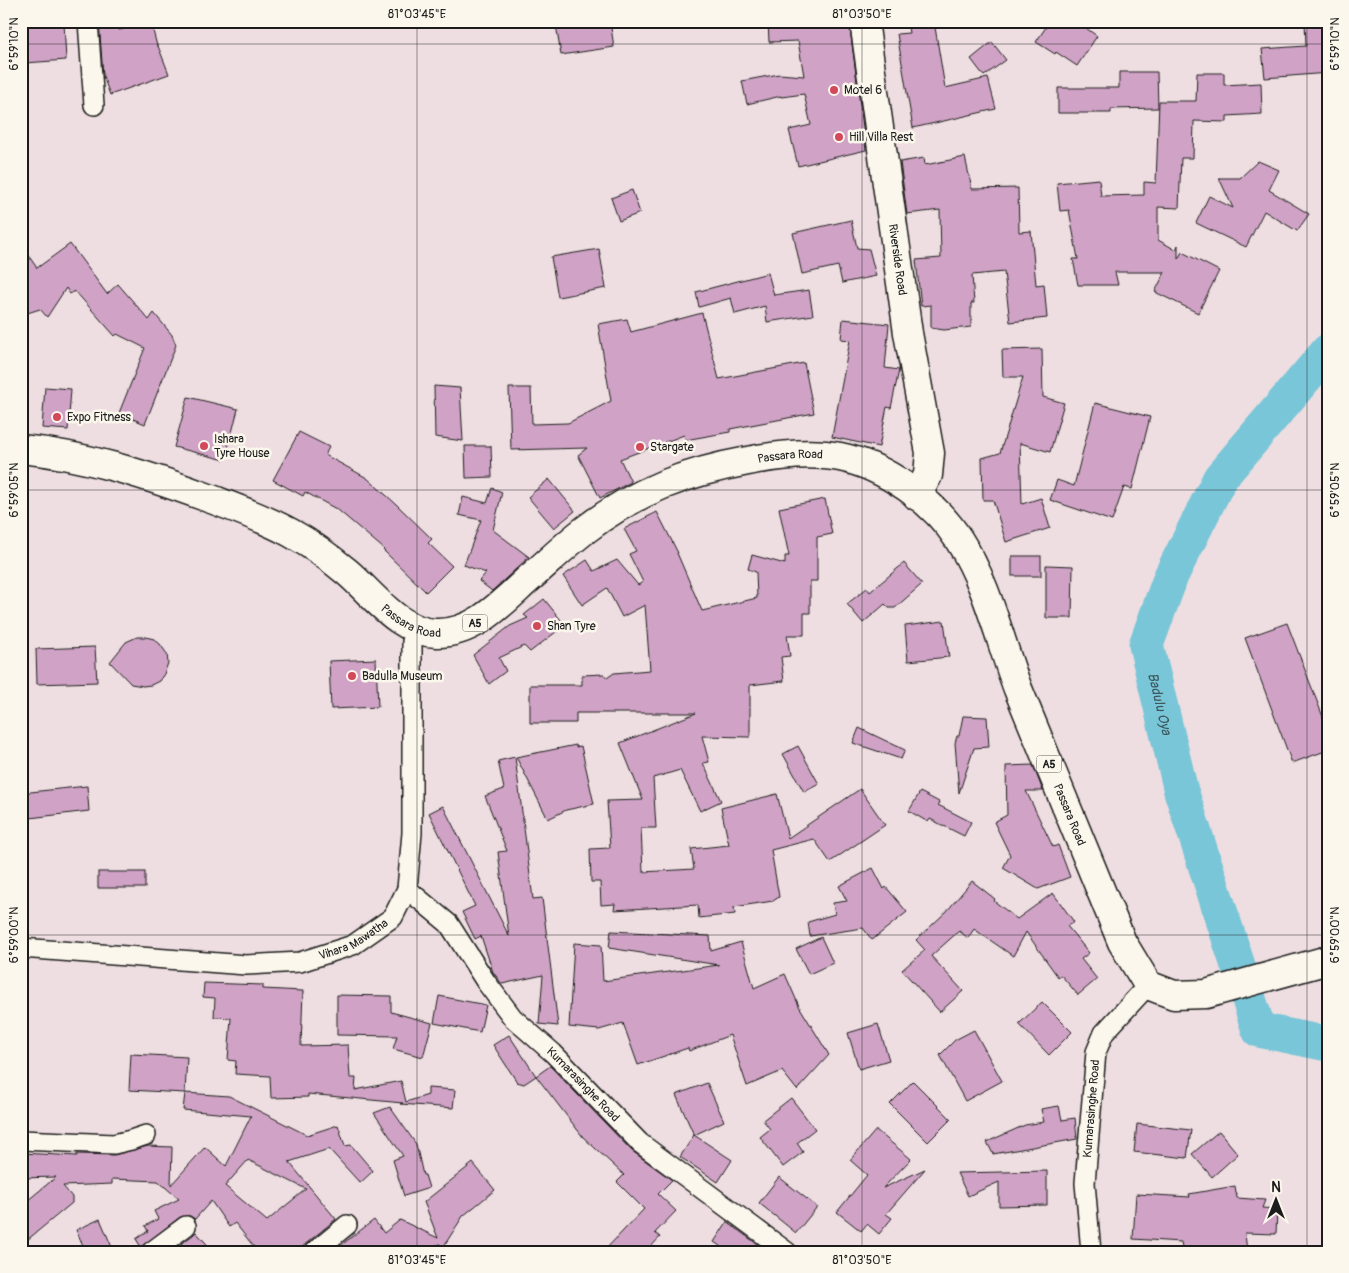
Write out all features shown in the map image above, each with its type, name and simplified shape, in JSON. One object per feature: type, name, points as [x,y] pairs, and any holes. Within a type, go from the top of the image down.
[{"type":"main road","name":"Riverside Road","points":[[864,21],[908,334],[930,453],[928,475],[917,496]]},
{"type":"main road","name":"Passara Road","points":[[21,448],[106,463],[188,490],[271,522],[309,543],[331,559],[393,614],[414,629],[436,633],[460,629],[486,616],[566,546],[614,510],[659,486],[704,469],[781,456],[807,454],[841,457],[876,469],[903,485],[937,513],[959,540],[980,579],[1015,681],[1122,942],[1148,986]]},
{"type":"main road","points":[[1148,986],[1174,995],[1206,994],[1328,960]]},
{"type":"street","points":[[88,21],[94,105]]},
{"type":"street","name":"Vihara Mawatha","points":[[21,948],[246,965],[300,962],[353,945],[393,917],[407,889],[412,833],[412,642],[414,629]]},
{"type":"street","name":"Kumarasinghe Road","points":[[407,889],[449,924],[486,982],[513,1018],[553,1053],[640,1144],[787,1252]]},
{"type":"street","name":"Kumarasinghe Road","points":[[1091,1252],[1085,1183],[1096,1052],[1104,1033],[1148,986]]},
{"type":"street","points":[[21,1140],[114,1144],[146,1135]]},
{"type":"street","points":[[314,1252],[347,1225]]},
{"type":"street","points":[[151,1252],[186,1226]]},
{"type":"building","points":[[99,21],[118,21],[119,30],[151,23],[157,46],[169,74],[110,95],[103,76]]},
{"type":"building","points":[[582,21],[610,21],[614,47],[561,55],[556,25]]},
{"type":"building","points":[[768,21],[849,21],[866,150],[798,166],[789,130],[811,125],[804,94],[781,96],[747,104],[742,81],[779,74],[804,76],[798,41],[769,42]]},
{"type":"building","points":[[907,21],[934,21],[945,88],[988,78],[996,109],[913,128],[897,34],[909,33]]},
{"type":"building","points":[[1050,21],[1076,21],[1097,36],[1077,66],[1036,42]]},
{"type":"building","points":[[1328,21],[1328,73],[1265,78],[1262,49],[1306,46],[1305,22]]},
{"type":"building","points":[[64,23],[66,60],[25,63],[23,25]]},
{"type":"building","points":[[992,42],[1006,60],[984,76],[971,59]]},
{"type":"building","points":[[1119,72],[1157,72],[1158,108],[1111,109],[1111,113],[1058,113],[1058,88],[1119,88]]},
{"type":"building","points":[[1197,73],[1224,73],[1224,85],[1261,83],[1262,114],[1227,116],[1227,122],[1194,121],[1193,158],[1181,158],[1179,208],[1158,207],[1158,240],[1176,250],[1178,245],[1178,259],[1182,252],[1219,271],[1198,313],[1155,292],[1165,272],[1115,272],[1118,285],[1078,285],[1073,259],[1078,259],[1069,210],[1060,211],[1057,183],[1099,179],[1101,196],[1144,195],[1144,182],[1156,183],[1159,101],[1196,101]]},
{"type":"building","points":[[965,157],[972,189],[1018,188],[1019,232],[1031,231],[1036,285],[1044,284],[1047,318],[1010,322],[1004,272],[972,275],[974,303],[971,303],[971,327],[944,330],[931,328],[931,305],[921,306],[916,260],[941,258],[940,210],[907,214],[900,162],[924,158],[925,165]]},
{"type":"building","points":[[1258,161],[1279,170],[1269,190],[1309,214],[1297,231],[1264,211],[1246,247],[1196,223],[1209,196],[1233,208],[1219,178],[1240,178]]},
{"type":"building","points":[[632,190],[640,213],[619,221],[611,198]]},
{"type":"building","points":[[851,220],[857,248],[869,249],[876,276],[842,283],[838,266],[802,274],[793,233]]},
{"type":"building","points":[[70,244],[107,294],[118,284],[149,320],[154,313],[172,335],[176,345],[145,424],[119,413],[145,348],[117,334],[115,336],[75,291],[70,294],[66,288],[47,317],[40,309],[21,315],[21,245],[37,268]]},
{"type":"building","points":[[599,249],[606,288],[558,297],[551,257]]},
{"type":"building","points":[[768,273],[774,295],[809,290],[813,315],[767,322],[765,306],[735,314],[731,298],[699,307],[696,292]]},
{"type":"building","points":[[702,313],[719,379],[804,363],[814,413],[730,429],[730,432],[685,440],[684,435],[620,459],[631,482],[600,498],[578,455],[587,448],[511,450],[509,388],[531,388],[532,424],[568,423],[611,401],[598,324],[627,319],[631,332]]},
{"type":"building","points":[[843,319],[889,324],[885,368],[899,370],[891,408],[887,407],[879,447],[832,437],[850,340],[841,339]]},
{"type":"building","points":[[1042,349],[1043,397],[1064,403],[1050,452],[1020,443],[1022,504],[1041,498],[1050,528],[1006,542],[993,500],[983,500],[982,458],[1000,453],[1023,377],[1003,377],[1002,350]]},
{"type":"building","points":[[434,386],[460,388],[463,441],[435,437]]},
{"type":"building","points":[[45,387],[71,389],[68,430],[42,428]]},
{"type":"building","points":[[188,397],[238,409],[225,460],[174,447]]},
{"type":"building","points":[[1095,403],[1150,417],[1132,489],[1124,487],[1112,521],[1050,500],[1057,480],[1074,486]]},
{"type":"building","points":[[299,432],[329,447],[325,455],[367,478],[432,539],[428,543],[452,566],[426,592],[384,549],[338,510],[305,492],[303,496],[273,480]]},
{"type":"building","points":[[465,446],[491,446],[492,477],[466,478]]},
{"type":"building","points":[[549,479],[575,511],[554,528],[528,497]]},
{"type":"building","points":[[492,488],[502,492],[493,530],[529,557],[492,591],[479,581],[486,573],[464,565],[481,520],[459,515],[463,497],[487,503]]},
{"type":"building","points":[[825,499],[832,534],[817,537],[817,581],[810,581],[810,613],[804,613],[804,635],[787,635],[790,656],[781,657],[784,681],[750,685],[750,737],[702,736],[709,762],[703,763],[721,801],[700,811],[680,770],[653,778],[656,828],[641,828],[643,872],[694,869],[691,849],[729,845],[721,808],[777,794],[788,838],[860,789],[885,825],[830,862],[814,839],[771,850],[779,897],[773,901],[734,907],[735,914],[699,918],[698,905],[614,910],[615,904],[601,905],[600,882],[591,882],[590,849],[610,848],[607,801],[643,800],[620,743],[696,713],[576,713],[576,723],[530,723],[530,685],[582,685],[582,675],[604,674],[607,678],[614,673],[650,670],[645,605],[622,617],[607,588],[582,605],[563,576],[587,560],[594,571],[617,560],[638,585],[643,582],[629,554],[636,551],[624,529],[657,512],[678,553],[702,611],[757,598],[756,572],[748,569],[752,555],[785,564],[785,556],[789,556],[779,508]]},
{"type":"building","points":[[1012,556],[1041,556],[1041,576],[1012,576]]},
{"type":"building","points":[[904,563],[922,584],[895,608],[889,608],[885,604],[863,623],[847,604],[867,588],[870,592]]},
{"type":"building","points":[[1046,565],[1073,566],[1072,618],[1046,618]]},
{"type":"building","points":[[544,599],[565,625],[530,652],[524,646],[499,658],[506,671],[489,684],[473,655],[510,626],[528,618],[524,615]]},
{"type":"building","points":[[944,621],[949,657],[908,661],[905,626]]},
{"type":"building","points":[[1287,623],[1328,730],[1328,750],[1292,763],[1245,638]]},
{"type":"building","points":[[137,637],[154,639],[167,654],[168,663],[164,674],[159,681],[151,685],[131,684],[110,662],[126,642]]},
{"type":"building","points":[[95,647],[97,682],[37,684],[36,649]]},
{"type":"building","points":[[376,659],[378,707],[331,709],[329,661]]},
{"type":"building","points":[[963,716],[987,717],[989,747],[974,748],[959,793],[955,743],[957,736],[959,736]]},
{"type":"building","points":[[859,728],[905,750],[901,759],[853,743]]},
{"type":"building","points":[[576,745],[576,747],[581,746],[594,804],[566,810],[548,819],[516,757]]},
{"type":"building","points":[[798,746],[819,784],[804,792],[783,754]]},
{"type":"building","points":[[515,757],[533,899],[542,898],[558,1026],[539,1024],[543,975],[502,984],[493,972],[481,936],[475,939],[462,912],[475,906],[429,813],[443,806],[509,936],[498,852],[507,851],[485,796],[504,789],[498,761]]},
{"type":"building","points":[[1033,765],[1043,791],[1026,791],[1053,847],[1058,845],[1070,877],[1038,889],[1003,868],[1010,855],[994,822],[1007,815],[1006,766]]},
{"type":"building","points":[[87,786],[89,811],[21,819],[21,793]]},
{"type":"building","points":[[920,792],[939,802],[938,805],[971,822],[964,836],[930,819],[928,822],[909,811]]},
{"type":"building","points":[[873,868],[884,889],[886,887],[907,912],[872,940],[863,928],[810,936],[808,922],[835,914],[833,903],[847,901],[839,886]]},
{"type":"building","points":[[98,872],[145,872],[145,888],[98,888]]},
{"type":"building","points":[[972,881],[1017,919],[1053,893],[1074,922],[1067,926],[1089,953],[1081,959],[1097,979],[1078,995],[1061,975],[1058,977],[1026,932],[1013,956],[974,929],[968,938],[959,931],[931,956],[963,991],[940,1012],[902,970],[925,950],[916,940],[947,911]]},
{"type":"building","points":[[611,931],[710,936],[711,951],[741,942],[754,988],[785,974],[799,1006],[829,1055],[797,1090],[782,1071],[747,1086],[730,1035],[689,1051],[688,1048],[638,1065],[623,1023],[599,1030],[569,1027],[574,943],[601,945],[603,981],[719,965],[609,948]]},
{"type":"building","points":[[821,937],[833,963],[809,974],[796,949]]},
{"type":"building","points":[[204,983],[263,985],[263,989],[303,991],[301,1046],[348,1045],[350,1078],[356,1078],[355,1090],[401,1081],[406,1102],[428,1095],[428,1088],[455,1090],[453,1108],[308,1094],[308,1097],[271,1098],[270,1076],[235,1074],[236,1061],[228,1060],[231,1018],[214,1017],[215,998],[203,997]]},
{"type":"building","points":[[337,995],[391,996],[391,1012],[432,1023],[423,1057],[393,1049],[397,1036],[337,1035]]},
{"type":"building","points":[[439,996],[486,1005],[480,1032],[434,1023]]},
{"type":"building","points":[[1042,1002],[1072,1032],[1049,1055],[1019,1024]]},
{"type":"building","points":[[878,1024],[889,1060],[859,1069],[848,1033]]},
{"type":"building","points":[[974,1030],[1002,1081],[965,1101],[940,1055],[955,1040]]},
{"type":"building","points":[[509,1035],[536,1076],[524,1084],[517,1082],[493,1045]]},
{"type":"building","points":[[131,1054],[187,1057],[185,1093],[129,1090]]},
{"type":"building","points":[[550,1066],[632,1151],[672,1180],[658,1194],[676,1211],[655,1233],[660,1237],[646,1252],[603,1252],[644,1209],[617,1182],[624,1175],[583,1137],[536,1076]]},
{"type":"building","points":[[913,1081],[951,1119],[928,1142],[890,1104]]},
{"type":"building","points":[[707,1083],[724,1121],[694,1135],[676,1095]]},
{"type":"building","points":[[185,1093],[229,1096],[307,1135],[338,1125],[345,1146],[351,1145],[373,1171],[360,1183],[329,1149],[289,1162],[336,1219],[296,1252],[258,1252],[235,1223],[229,1227],[211,1201],[195,1219],[190,1216],[180,1217],[141,1247],[136,1239],[148,1231],[145,1226],[158,1219],[154,1211],[179,1199],[158,1181],[112,1179],[112,1184],[63,1186],[72,1197],[72,1203],[21,1245],[21,1206],[56,1177],[21,1178],[21,1153],[77,1156],[77,1154],[114,1155],[148,1146],[172,1147],[171,1185],[205,1147],[226,1166],[251,1116],[183,1110]],"holes":[[[248,1160],[306,1189],[267,1221],[225,1186]]]},
{"type":"building","points":[[791,1098],[815,1129],[797,1143],[803,1152],[783,1167],[760,1137],[770,1129],[763,1120]]},
{"type":"building","points":[[1059,1106],[1062,1120],[1075,1118],[1077,1139],[993,1154],[987,1142],[1025,1125],[1044,1122],[1041,1109]]},
{"type":"building","points":[[390,1107],[416,1144],[423,1175],[425,1175],[429,1188],[404,1196],[393,1160],[403,1156],[374,1113]]},
{"type":"building","points":[[1137,1124],[1191,1130],[1187,1158],[1134,1152]]},
{"type":"building","points":[[876,1130],[911,1159],[883,1188],[925,1169],[886,1214],[892,1218],[879,1234],[867,1224],[861,1231],[837,1212],[867,1175],[850,1160]]},
{"type":"building","points":[[1219,1131],[1238,1154],[1212,1177],[1192,1154]]},
{"type":"building","points":[[694,1135],[732,1160],[718,1182],[680,1157]]},
{"type":"building","points":[[473,1163],[495,1190],[463,1216],[442,1249],[440,1244],[418,1252],[332,1252],[374,1220],[384,1233],[400,1220],[438,1238],[424,1202]]},
{"type":"building","points":[[1047,1171],[1047,1205],[999,1206],[999,1182],[968,1196],[957,1173]]},
{"type":"building","points":[[779,1177],[817,1207],[796,1233],[759,1203]]},
{"type":"building","points":[[1235,1186],[1237,1198],[1265,1200],[1262,1208],[1277,1209],[1276,1234],[1245,1233],[1247,1252],[1183,1252],[1181,1242],[1133,1239],[1136,1194],[1190,1197],[1189,1194]]},
{"type":"building","points":[[100,1219],[114,1252],[86,1252],[76,1230]]},
{"type":"building","points":[[727,1222],[768,1252],[729,1252],[714,1242]]},
{"type":"building","points":[[196,1232],[214,1252],[170,1252],[193,1235]]},
{"type":"waterway","name":"Badulu Oya","points":[[1328,351],[1220,478],[1171,576],[1146,645],[1181,791],[1259,1030],[1328,1044]]},
{"type":"place","name":"Motel 6","points":[[834,90]]},
{"type":"place","name":"Hill Villa Rest","points":[[839,137]]},
{"type":"place","name":"Expo Fitness","points":[[57,417]]},
{"type":"place","name":"Ishara Tyre House","points":[[204,446]]},
{"type":"place","name":"Stargate","points":[[640,447]]},
{"type":"place","name":"Shan Tyre","points":[[537,626]]},
{"type":"place","name":"Badulla Museum","points":[[352,676]]}]
